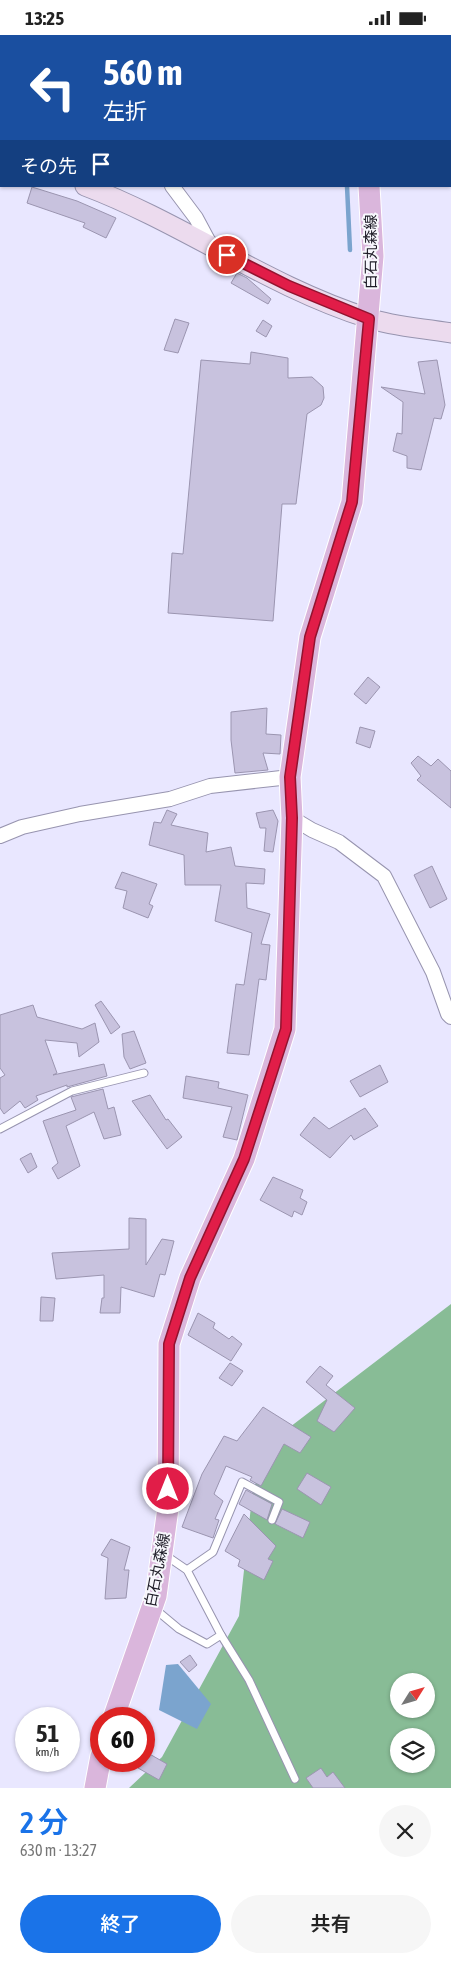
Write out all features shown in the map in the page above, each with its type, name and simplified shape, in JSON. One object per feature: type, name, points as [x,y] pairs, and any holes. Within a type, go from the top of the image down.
[{"type":"main road","name":"白石丸森線","points":[[117,1707],[152,1606],[162,1553],[168,1508],[169,1344],[190,1278],[244,1159],[286,1029],[292,818],[290,777],[310,637],[352,502],[373,256],[369,187]]},
{"type":"main road","points":[[95,1788],[98,1772]]},
{"type":"street","points":[[88,187],[118,199],[289,286],[369,319],[451,333]]},
{"type":"street","points":[[173,187],[196,218],[211,247]]},
{"type":"street","points":[[0,836],[22,827],[80,814],[170,799],[210,786],[290,777]]},
{"type":"street","points":[[292,818],[312,830],[339,842],[384,876],[433,972],[448,1014],[451,1017]]},
{"type":"lane","points":[[0,1129],[72,1091],[144,1073]]},
{"type":"lane","points":[[187,1570],[213,1552],[242,1482],[279,1502],[272,1520]]},
{"type":"lane","points":[[162,1553],[187,1570],[221,1635],[249,1679],[295,1779]]},
{"type":"lane","points":[[152,1606],[179,1629],[207,1644],[221,1635]]},
{"type":"green space","points":[[451,1304],[451,1788],[129,1788],[146,1772],[155,1772],[155,1764],[162,1757],[239,1616],[253,1488],[286,1430]]},
{"type":"water","points":[[178,1664],[211,1704],[197,1729],[159,1710],[166,1665]]},
{"type":"building","points":[[32,187],[77,201],[116,218],[106,238],[83,227],[85,223],[27,203]]},
{"type":"building","points":[[237,273],[247,278],[271,299],[268,304],[231,283]]},
{"type":"building","points":[[175,319],[189,323],[178,353],[164,350]]},
{"type":"building","points":[[263,320],[272,326],[266,337],[256,331]]},
{"type":"building","points":[[251,352],[288,358],[288,378],[312,377],[323,387],[324,398],[321,405],[307,414],[296,504],[282,504],[273,621],[168,613],[172,553],[183,554],[201,360],[250,364]]},
{"type":"building","points":[[437,360],[445,405],[441,419],[434,418],[421,470],[407,468],[407,456],[393,451],[397,433],[402,434],[403,402],[381,387],[425,394],[418,362]]},
{"type":"building","points":[[368,677],[380,687],[366,704],[354,694]]},
{"type":"building","points":[[267,708],[266,734],[281,735],[280,754],[263,753],[268,770],[235,773],[231,740],[231,712]]},
{"type":"building","points":[[360,727],[375,731],[370,748],[356,743]]},
{"type":"building","points":[[418,756],[431,766],[438,759],[451,771],[451,808],[417,780],[421,776],[411,763]]},
{"type":"building","points":[[167,810],[177,814],[171,825],[208,833],[206,852],[231,847],[235,866],[265,869],[264,884],[246,883],[247,908],[270,914],[261,944],[270,945],[266,980],[259,979],[249,1055],[227,1053],[236,984],[244,985],[252,933],[215,921],[221,885],[185,885],[184,855],[149,845],[154,822],[161,823]]},
{"type":"building","points":[[273,810],[278,821],[273,852],[264,851],[266,828],[260,828],[256,813]]},
{"type":"building","points":[[432,866],[447,899],[430,908],[414,875]]},
{"type":"building","points":[[122,872],[157,884],[149,904],[153,906],[148,918],[123,908],[127,891],[115,888]]},
{"type":"building","points":[[101,1001],[120,1027],[111,1034],[95,1005]]},
{"type":"building","points":[[33,1005],[37,1017],[82,1029],[95,1023],[99,1042],[79,1057],[77,1043],[45,1040],[57,1073],[53,1075],[104,1064],[107,1076],[67,1087],[67,1085],[36,1096],[38,1100],[25,1108],[20,1101],[4,1114],[0,1108],[0,1078],[5,1075],[0,1068],[0,1015]]},
{"type":"building","points":[[134,1031],[146,1063],[130,1069],[124,1057],[122,1034]]},
{"type":"building","points":[[380,1065],[388,1082],[360,1097],[350,1081]]},
{"type":"building","points":[[186,1076],[219,1082],[218,1088],[248,1095],[237,1140],[223,1137],[232,1107],[183,1098]]},
{"type":"building","points":[[103,1089],[108,1109],[114,1107],[121,1135],[104,1139],[94,1112],[66,1126],[80,1166],[58,1179],[52,1168],[58,1163],[43,1121],[76,1110],[71,1097]]},
{"type":"building","points":[[150,1095],[166,1120],[168,1119],[182,1137],[167,1149],[132,1101]]},
{"type":"building","points":[[365,1108],[378,1126],[354,1140],[351,1135],[330,1158],[300,1135],[314,1117],[329,1129]]},
{"type":"building","points":[[31,1153],[37,1167],[28,1173],[20,1159]]},
{"type":"building","points":[[273,1177],[303,1190],[300,1198],[307,1202],[302,1215],[294,1211],[292,1217],[260,1200]]},
{"type":"building","points":[[129,1218],[146,1219],[146,1265],[162,1239],[174,1241],[165,1275],[160,1274],[154,1297],[121,1287],[120,1313],[100,1313],[102,1298],[104,1298],[104,1275],[56,1279],[52,1253],[129,1249]]},
{"type":"building","points":[[41,1297],[55,1298],[53,1321],[40,1321]]},
{"type":"building","points":[[198,1313],[215,1323],[213,1328],[229,1339],[232,1336],[242,1344],[231,1361],[188,1335]]},
{"type":"building","points":[[230,1363],[243,1371],[232,1386],[219,1378]]},
{"type":"building","points":[[320,1366],[333,1376],[326,1385],[355,1408],[334,1432],[317,1421],[327,1400],[306,1382]]},
{"type":"building","points":[[263,1407],[311,1437],[300,1453],[284,1444],[261,1486],[250,1480],[252,1477],[226,1466],[214,1494],[223,1501],[215,1519],[219,1520],[213,1538],[182,1527],[202,1474],[224,1436],[237,1441]]},
{"type":"building","points":[[307,1473],[331,1487],[321,1505],[297,1489]]},
{"type":"building","points":[[246,1490],[272,1504],[267,1520],[239,1504]]},
{"type":"building","points":[[282,1509],[310,1522],[303,1538],[275,1524]]},
{"type":"building","points":[[244,1514],[276,1546],[268,1559],[273,1561],[264,1580],[238,1566],[240,1560],[225,1551]]},
{"type":"building","points":[[111,1539],[130,1547],[124,1570],[129,1570],[126,1598],[105,1599],[108,1558],[101,1555]]},
{"type":"building","points":[[190,1655],[197,1665],[189,1672],[180,1662]]},
{"type":"building","points":[[155,1757],[167,1764],[159,1780],[145,1772],[155,1772]]},
{"type":"building","points":[[321,1768],[327,1777],[333,1772],[345,1788],[313,1788],[306,1778]]},
{"type":"waterway","points":[[347,187],[350,250]]},
{"type":"route","points":[[168,1489],[169,1344],[190,1278],[244,1159],[286,1029],[292,818],[290,777],[310,637],[352,502],[369,319],[289,286],[227,255]]}]
